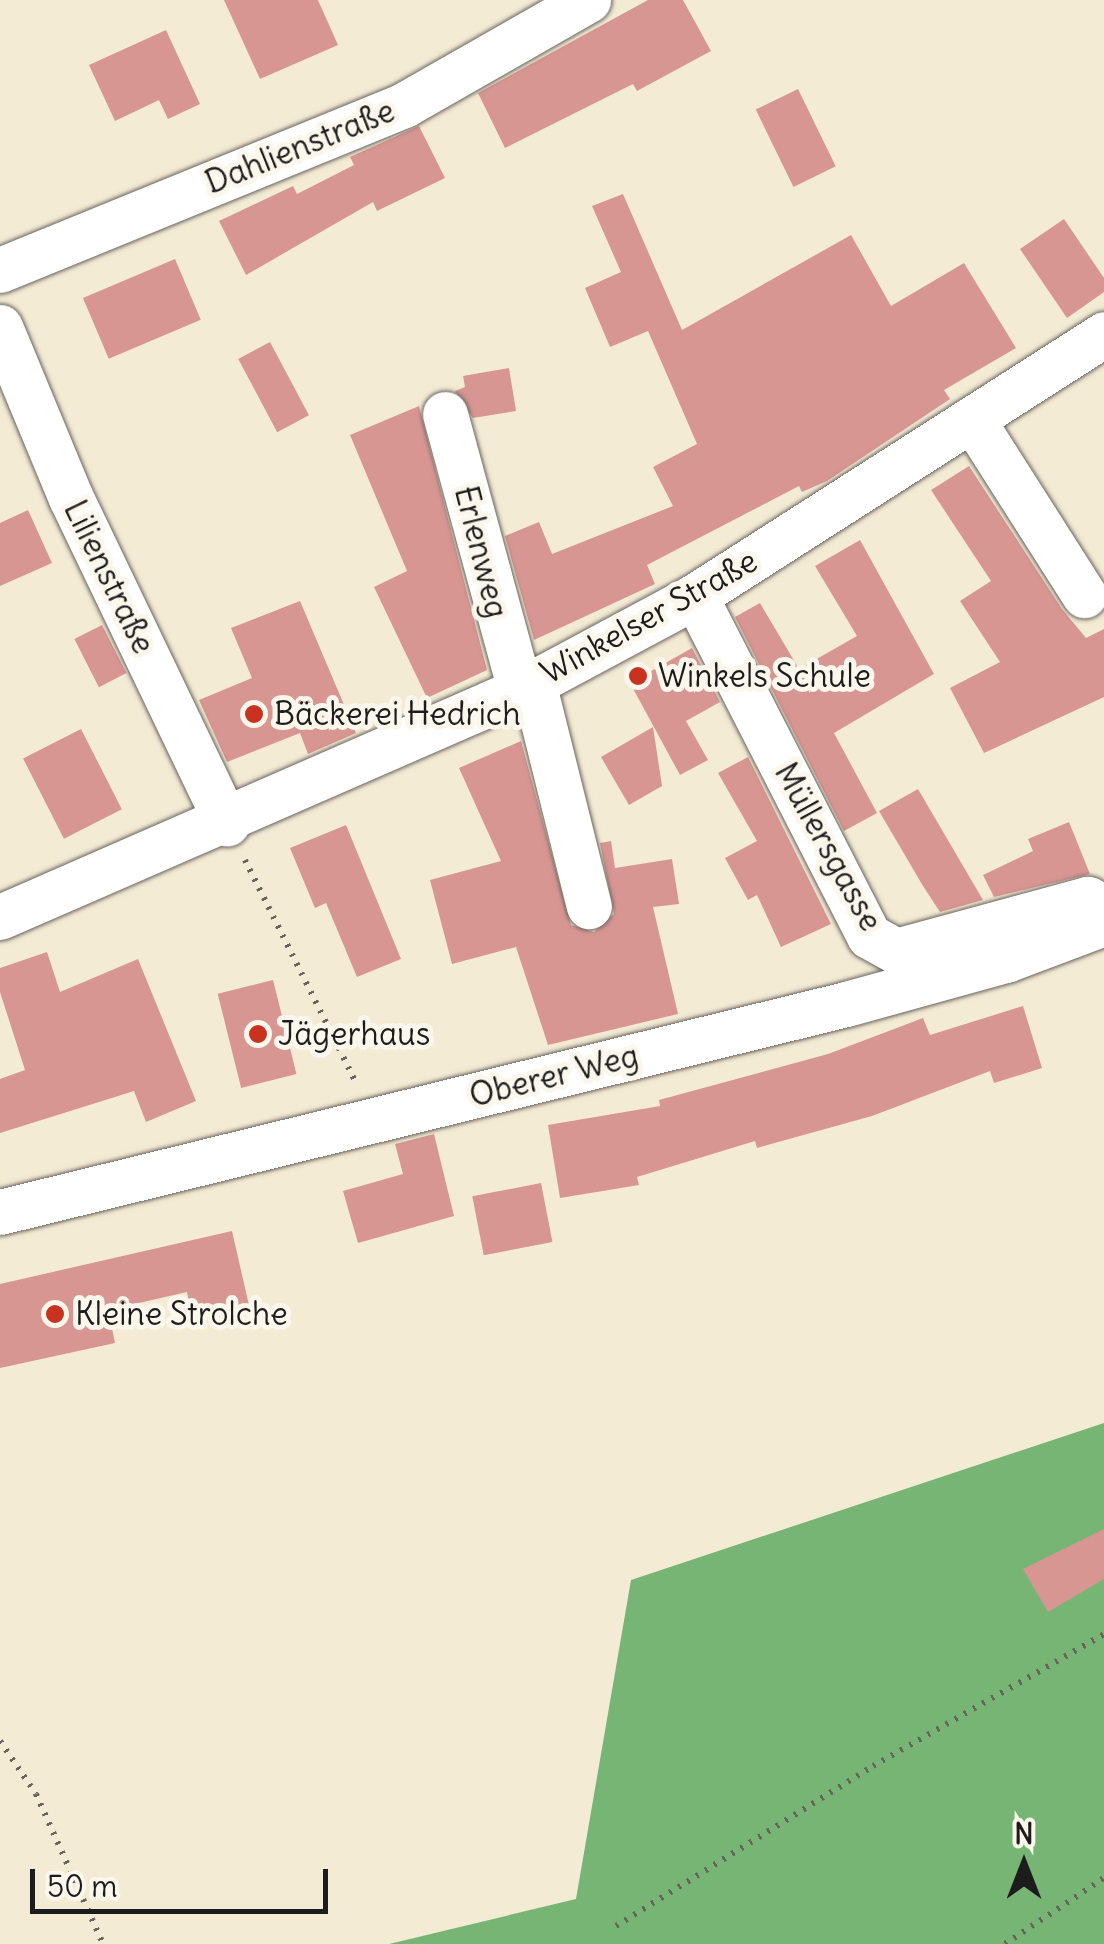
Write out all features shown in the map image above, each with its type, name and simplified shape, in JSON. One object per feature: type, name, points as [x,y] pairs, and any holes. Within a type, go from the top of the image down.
[{"type":"street","name":"Dahlienstraße","points":[[0,270],[404,104],[588,0]]},
{"type":"street","name":"Lilienstraße","points":[[0,327],[70,498],[227,823]]},
{"type":"street","name":"Winkelser Straße","points":[[0,917],[227,823],[526,686],[695,596],[1104,334]]},
{"type":"street","name":"Erlenweg","points":[[445,414],[590,906]]},
{"type":"street","points":[[972,419],[1084,596]]},
{"type":"street","name":"Müllersgasse","points":[[695,596],[869,936],[896,951],[1088,899],[1104,908]]},
{"type":"street","name":"Oberer Weg","points":[[0,1212],[846,1004],[1006,960],[1104,923]]},
{"type":"path","points":[[227,823],[374,1120]]},
{"type":"path","points":[[616,1926],[873,1766],[1104,1634]]},
{"type":"path","points":[[0,1740],[36,1794],[103,1944]]},
{"type":"path","points":[[1006,1944],[1104,1878]]},
{"type":"green space","points":[[1104,1423],[1104,1944],[389,1944],[576,1899],[631,1580]]},
{"type":"building","points":[[224,0],[318,0],[338,45],[260,79]]},
{"type":"building","points":[[648,0],[683,0],[711,51],[637,91],[633,84],[505,148],[478,93]]},
{"type":"building","points":[[166,30],[200,104],[168,119],[159,100],[115,121],[89,65]]},
{"type":"building","points":[[798,89],[836,166],[793,187],[756,110]]},
{"type":"building","points":[[419,126],[445,178],[377,211],[373,202],[246,275],[219,221],[293,186],[297,194],[354,165],[350,157]]},
{"type":"building","points":[[623,194],[682,330],[851,235],[891,306],[964,263],[1016,348],[944,390],[950,399],[827,481],[802,492],[799,486],[647,565],[655,584],[534,640],[505,536],[539,522],[552,554],[673,506],[653,467],[697,444],[648,331],[610,347],[585,288],[621,272],[592,206]]},
{"type":"building","points":[[1064,219],[1104,278],[1104,292],[1067,318],[1020,249]]},
{"type":"building","points":[[175,259],[201,320],[109,359],[83,298]]},
{"type":"building","points":[[270,342],[309,415],[277,432],[238,359]]},
{"type":"building","points":[[509,368],[516,411],[473,418],[455,391],[465,387],[463,376]]},
{"type":"building","points":[[419,406],[487,670],[427,698],[374,587],[407,571],[350,435]]},
{"type":"building","points":[[969,466],[1062,609],[1086,638],[1104,629],[1104,697],[984,753],[950,688],[1000,662],[960,601],[991,581],[931,490]]},
{"type":"building","points":[[28,510],[52,563],[0,586],[0,523]]},
{"type":"building","points":[[860,540],[934,674],[834,733],[877,813],[844,831],[735,617],[760,603],[799,669],[857,636],[815,566]]},
{"type":"building","points":[[300,601],[356,733],[308,754],[300,733],[227,762],[199,700],[252,678],[231,628]]},
{"type":"building","points":[[102,625],[127,673],[99,687],[74,639]]},
{"type":"building","points":[[692,648],[720,702],[686,721],[708,760],[680,775],[630,683]]},
{"type":"building","points":[[653,727],[662,786],[629,805],[601,757]]},
{"type":"building","points":[[81,729],[122,809],[64,839],[23,759]]},
{"type":"building","points":[[521,741],[571,925],[594,932],[614,914],[600,843],[611,841],[615,868],[672,859],[679,904],[653,907],[678,1014],[548,1045],[516,947],[452,964],[430,880],[501,861],[459,768]]},
{"type":"building","points":[[748,757],[831,924],[781,947],[757,895],[748,900],[725,858],[757,841],[718,773]]},
{"type":"building","points":[[918,789],[983,900],[940,912],[879,811]]},
{"type":"building","points":[[1069,822],[1090,874],[994,897],[983,875],[1033,851],[1028,839]]},
{"type":"building","points":[[346,825],[401,959],[357,977],[326,903],[315,908],[290,848]]},
{"type":"building","points":[[47,952],[60,992],[138,959],[196,1101],[146,1122],[134,1091],[0,1133],[0,1079],[25,1070],[0,992],[0,968]]},
{"type":"building","name":"Jägerhaus","points":[[273,980],[296,1074],[241,1088],[218,994]]},
{"type":"building","points":[[1023,1006],[1042,1068],[994,1083],[990,1071],[872,1116],[757,1148],[755,1141],[637,1177],[639,1185],[560,1198],[548,1125],[660,1106],[659,1100],[828,1054],[923,1018],[930,1035]]},
{"type":"building","points":[[434,1134],[454,1216],[358,1243],[343,1191],[403,1174],[395,1144]]},
{"type":"building","points":[[541,1183],[552,1242],[484,1255],[472,1196]]},
{"type":"building","points":[[232,1231],[251,1314],[194,1326],[187,1292],[108,1310],[115,1343],[0,1368],[0,1284]]},
{"type":"building","points":[[1104,1529],[1104,1579],[1048,1612],[1023,1569]]},
{"type":"place","name":"Winkels Schule","points":[[638,676]]},
{"type":"place","name":"Bäckerei Hedrich","points":[[254,714]]},
{"type":"place","name":"Jägerhaus","points":[[258,1034]]},
{"type":"place","name":"Kleine Strolche","points":[[55,1314]]}]
